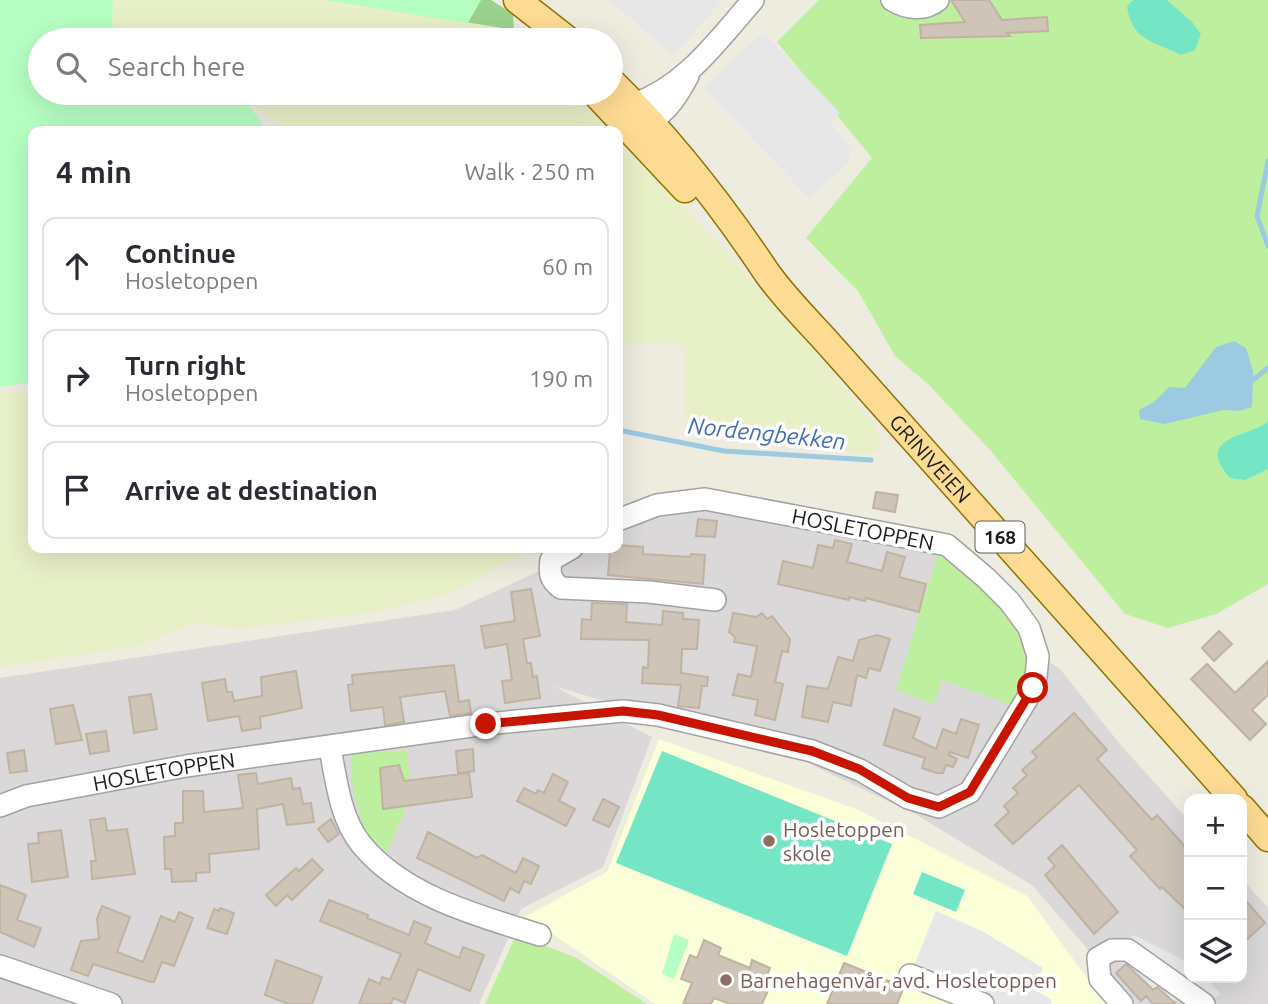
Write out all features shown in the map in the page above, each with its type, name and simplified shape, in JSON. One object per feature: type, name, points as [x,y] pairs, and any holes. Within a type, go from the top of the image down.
[{"type":"main road","points":[[495,0],[527,28]]},
{"type":"main road","points":[[517,0],[553,28]]},
{"type":"main road","name":"GRINIVEIEN","points":[[623,97],[753,248],[768,274],[1230,794]]},
{"type":"main road","name":"GRINIVEIEN","points":[[617,105],[639,118]]},
{"type":"main road","points":[[1247,814],[1268,838]]},
{"type":"street","points":[[639,118],[675,101],[690,71],[753,0]]},
{"type":"street","points":[[892,0],[903,7],[920,8],[938,0]]},
{"type":"street","name":"HOSLETOPPEN","points":[[0,806],[26,796],[186,765],[330,748],[486,724],[623,711],[658,715],[812,751],[859,769],[908,798],[939,807],[970,792],[1033,688],[1038,656],[1029,628],[1010,602],[947,545],[705,499],[657,505],[623,518]]},
{"type":"street","points":[[564,553],[551,561],[549,572],[553,582],[561,587],[649,592],[715,600]]},
{"type":"street","points":[[330,748],[346,817],[360,843],[385,868],[428,895],[540,935]]},
{"type":"street","points":[[1122,1004],[1100,979],[1098,958],[1112,950],[1128,950],[1204,1004]]},
{"type":"street","points":[[0,966],[111,1004]]},
{"type":"street","points":[[910,975],[983,1004]]},
{"type":"shaded area","points":[[108,0],[329,0],[502,28],[104,28]]},
{"type":"shaded area","points":[[609,0],[723,0],[673,55]]},
{"type":"shaded area","points":[[763,32],[840,113],[830,123],[852,148],[848,163],[810,199],[704,88]]},
{"type":"shaded area","points":[[253,105],[590,105],[611,126],[282,126]]},
{"type":"shaded area","points":[[623,139],[818,354],[876,428],[881,441],[878,452],[863,454],[706,434],[686,425],[685,347],[667,342],[623,345]]},
{"type":"shaded area","points":[[0,392],[28,393],[28,553],[521,553],[454,592],[375,612],[236,629],[197,622],[137,646],[0,667]]},
{"type":"shaded area","points":[[705,507],[938,554],[897,690],[942,679],[1013,705],[1044,663],[1048,661],[1060,669],[1119,743],[1184,815],[1184,983],[1247,983],[1247,885],[1268,908],[1268,1004],[1135,1004],[1033,886],[917,815],[806,762],[554,686],[652,737],[603,867],[521,909],[479,1004],[0,1004],[0,678],[455,610],[578,553],[623,553],[623,532],[649,519]]},
{"type":"shaded area","name":"Hosletoppen skole","points":[[659,739],[859,810],[1027,896],[1106,1004],[655,1004],[526,916],[607,872]]},
{"type":"shaded area","points":[[936,911],[982,931],[1043,968],[1035,990],[1052,1000],[1051,1004],[969,1004],[909,978]]},
{"type":"shaded area","points":[[1134,935],[1184,960],[1184,983],[1210,983],[1221,994],[1209,1001],[1179,996],[1173,1001],[1159,985],[1153,989],[1128,962],[1125,964],[1117,956],[1126,940]]},
{"type":"green space","points":[[0,0],[113,0],[113,28],[28,28],[28,105],[249,105],[264,126],[28,126],[28,383],[0,387]]},
{"type":"green space","points":[[326,0],[481,0],[468,23]]},
{"type":"green space","points":[[329,0],[491,0],[513,14],[514,28]]},
{"type":"green space","points":[[819,0],[1268,0],[1268,584],[1216,614],[1168,628],[1125,614],[990,450],[929,385],[895,356],[858,291],[806,238],[872,158],[777,42]]},
{"type":"green space","points":[[1133,0],[1167,0],[1192,22],[1201,34],[1195,50],[1181,55],[1145,38],[1129,18],[1127,6]]},
{"type":"green space","points":[[1268,422],[1268,469],[1245,480],[1230,478],[1220,465],[1220,447]]},
{"type":"green space","points":[[938,554],[997,604],[1021,637],[1027,653],[1026,670],[1012,705],[942,680],[934,704],[896,690]]},
{"type":"green space","points":[[407,750],[412,794],[386,854],[364,831],[353,790],[351,754]]},
{"type":"green space","points":[[662,751],[892,844],[847,956],[616,863]]},
{"type":"green space","points":[[922,872],[965,890],[956,912],[913,894]]},
{"type":"green space","points":[[674,934],[689,940],[674,979],[662,974]]},
{"type":"green space","points":[[516,935],[575,957],[647,1004],[485,1004]]},
{"type":"water","points":[[1234,341],[1246,348],[1253,371],[1252,407],[1239,411],[1223,410],[1165,424],[1140,419],[1139,410],[1154,402],[1169,387],[1185,388],[1216,347]]},
{"type":"building","points":[[951,0],[989,0],[1002,20],[1047,17],[1048,31],[1007,33],[1010,36],[921,38],[920,25],[965,22]]},
{"type":"building","points":[[876,492],[898,495],[895,512],[873,508]]},
{"type":"building","points":[[698,519],[717,521],[715,537],[696,536]]},
{"type":"building","points":[[835,540],[852,544],[847,562],[882,571],[887,552],[905,557],[899,577],[926,584],[919,612],[866,598],[865,601],[849,597],[849,600],[778,584],[783,561],[813,568],[818,545],[833,548]]},
{"type":"building","points":[[623,545],[643,547],[643,554],[690,557],[691,554],[705,555],[703,584],[608,575],[610,553],[623,553]]},
{"type":"building","points":[[531,589],[540,636],[523,639],[527,663],[531,663],[533,677],[537,676],[540,698],[505,703],[502,681],[512,680],[507,644],[485,648],[481,626],[515,621],[511,592]]},
{"type":"building","points":[[592,603],[627,604],[626,622],[662,625],[663,611],[683,613],[683,619],[699,620],[697,649],[682,649],[681,673],[708,677],[707,686],[702,686],[699,708],[678,706],[681,685],[642,683],[643,667],[648,668],[649,640],[581,639],[582,619],[591,620]]},
{"type":"building","points":[[733,613],[756,617],[762,613],[767,619],[772,616],[790,639],[788,652],[782,651],[775,682],[783,684],[775,720],[755,715],[758,700],[733,695],[738,674],[751,677],[757,646],[734,642],[735,637],[729,632]]},
{"type":"building","points":[[1219,631],[1232,644],[1214,661],[1202,648]]},
{"type":"building","points":[[877,635],[890,639],[880,671],[869,668],[866,678],[857,675],[851,706],[833,702],[828,722],[802,717],[807,686],[828,689],[838,657],[853,661],[859,640]]},
{"type":"building","points":[[1268,661],[1268,695],[1252,710],[1266,724],[1250,740],[1191,679],[1207,664],[1235,693]]},
{"type":"building","points":[[454,665],[459,702],[469,700],[471,713],[450,716],[445,691],[400,697],[404,722],[385,725],[383,707],[351,711],[348,685],[353,684],[352,675]]},
{"type":"building","points":[[296,671],[302,708],[260,717],[261,728],[242,731],[239,716],[208,721],[202,683],[225,679],[227,692],[232,692],[234,701],[262,696],[261,677]]},
{"type":"building","points":[[151,694],[157,729],[134,733],[129,697]]},
{"type":"building","points":[[73,705],[82,740],[56,744],[50,709]]},
{"type":"building","points":[[894,709],[920,718],[913,738],[936,749],[943,729],[956,734],[961,719],[979,725],[968,758],[950,752],[949,755],[957,759],[953,767],[946,765],[943,773],[937,773],[922,768],[925,758],[884,745]]},
{"type":"building","points":[[1074,713],[1107,750],[1097,759],[1152,820],[1157,815],[1184,845],[1184,908],[1162,887],[1160,889],[1130,856],[1137,850],[1079,785],[1013,844],[995,825],[1009,812],[1004,806],[1018,793],[1013,788],[1027,775],[1022,770],[1037,757],[1032,752]]},
{"type":"building","points":[[106,731],[109,751],[90,754],[86,734]]},
{"type":"building","points":[[473,749],[474,771],[458,773],[456,751]]},
{"type":"building","points":[[24,750],[27,771],[10,773],[7,753]]},
{"type":"building","points":[[399,765],[404,781],[469,773],[472,797],[383,809],[380,768]]},
{"type":"building","points":[[256,773],[258,784],[291,778],[293,789],[300,788],[303,804],[311,803],[314,822],[287,825],[283,804],[257,809],[259,849],[209,854],[210,872],[196,873],[196,881],[172,882],[171,869],[165,869],[164,837],[175,836],[175,823],[183,823],[183,791],[203,791],[204,812],[243,808],[238,775]]},
{"type":"building","points":[[553,774],[568,782],[559,801],[575,809],[566,826],[517,801],[524,788],[536,794],[538,790],[544,793]]},
{"type":"building","points":[[603,799],[619,807],[609,827],[593,820]]},
{"type":"building","points":[[105,818],[107,831],[127,829],[135,874],[92,879],[91,861],[96,861],[90,820]]},
{"type":"building","points":[[331,819],[339,834],[328,842],[318,829]]},
{"type":"building","points":[[61,830],[68,877],[32,882],[28,844],[39,843],[38,833]]},
{"type":"building","points":[[428,832],[477,858],[482,855],[516,873],[523,858],[539,866],[531,884],[524,881],[519,893],[510,888],[504,901],[417,858]]},
{"type":"building","points":[[1062,845],[1118,912],[1094,934],[1045,875],[1055,866],[1048,858]]},
{"type":"building","points":[[312,859],[323,870],[292,900],[287,895],[276,906],[266,895],[296,868],[299,871]]},
{"type":"building","points":[[0,885],[26,895],[17,920],[41,928],[34,947],[0,932]]},
{"type":"building","points":[[329,900],[409,935],[414,921],[431,928],[425,943],[459,958],[463,947],[484,955],[470,991],[418,969],[405,1003],[393,998],[391,1004],[359,1004],[369,979],[380,984],[382,977],[390,980],[401,954],[320,921]]},
{"type":"building","points":[[1247,902],[1265,923],[1247,939]]},
{"type":"building","points":[[102,906],[130,917],[117,952],[143,962],[161,916],[175,922],[179,912],[193,918],[174,966],[162,962],[154,982],[93,964],[88,976],[71,970],[81,941],[99,939],[97,919]]},
{"type":"building","points":[[220,908],[234,913],[227,934],[207,928],[214,909],[219,911]]},
{"type":"building","points":[[704,940],[721,948],[718,955],[750,968],[752,960],[770,968],[763,985],[769,988],[762,1004],[730,1004],[714,998],[711,1004],[683,1004],[692,983],[681,979],[690,955],[697,958]]},
{"type":"building","points":[[276,960],[322,977],[312,1004],[289,1004],[265,995]]},
{"type":"building","points":[[844,963],[904,987],[897,1004],[827,1004]]},
{"type":"building","points":[[1126,964],[1153,990],[1157,987],[1176,1004],[1153,1004],[1146,996],[1141,1001],[1116,973]]},
{"type":"waterway","points":[[1268,161],[1257,216],[1268,246]]},
{"type":"waterway","name":"Nordengbekken","points":[[1253,380],[1268,368]]},
{"type":"waterway","name":"Nordengbekken","points":[[623,431],[724,451],[871,460]]},
{"type":"place","name":"Hosletoppen skole","points":[[769,841]]},
{"type":"place","name":"Barnehagenvår, avd. Hosletoppen","points":[[726,980]]},
{"type":"route","points":[[486,724],[623,711],[658,715],[812,751],[859,769],[908,798],[930,807],[939,807],[959,800],[970,792],[1033,688]]}]
